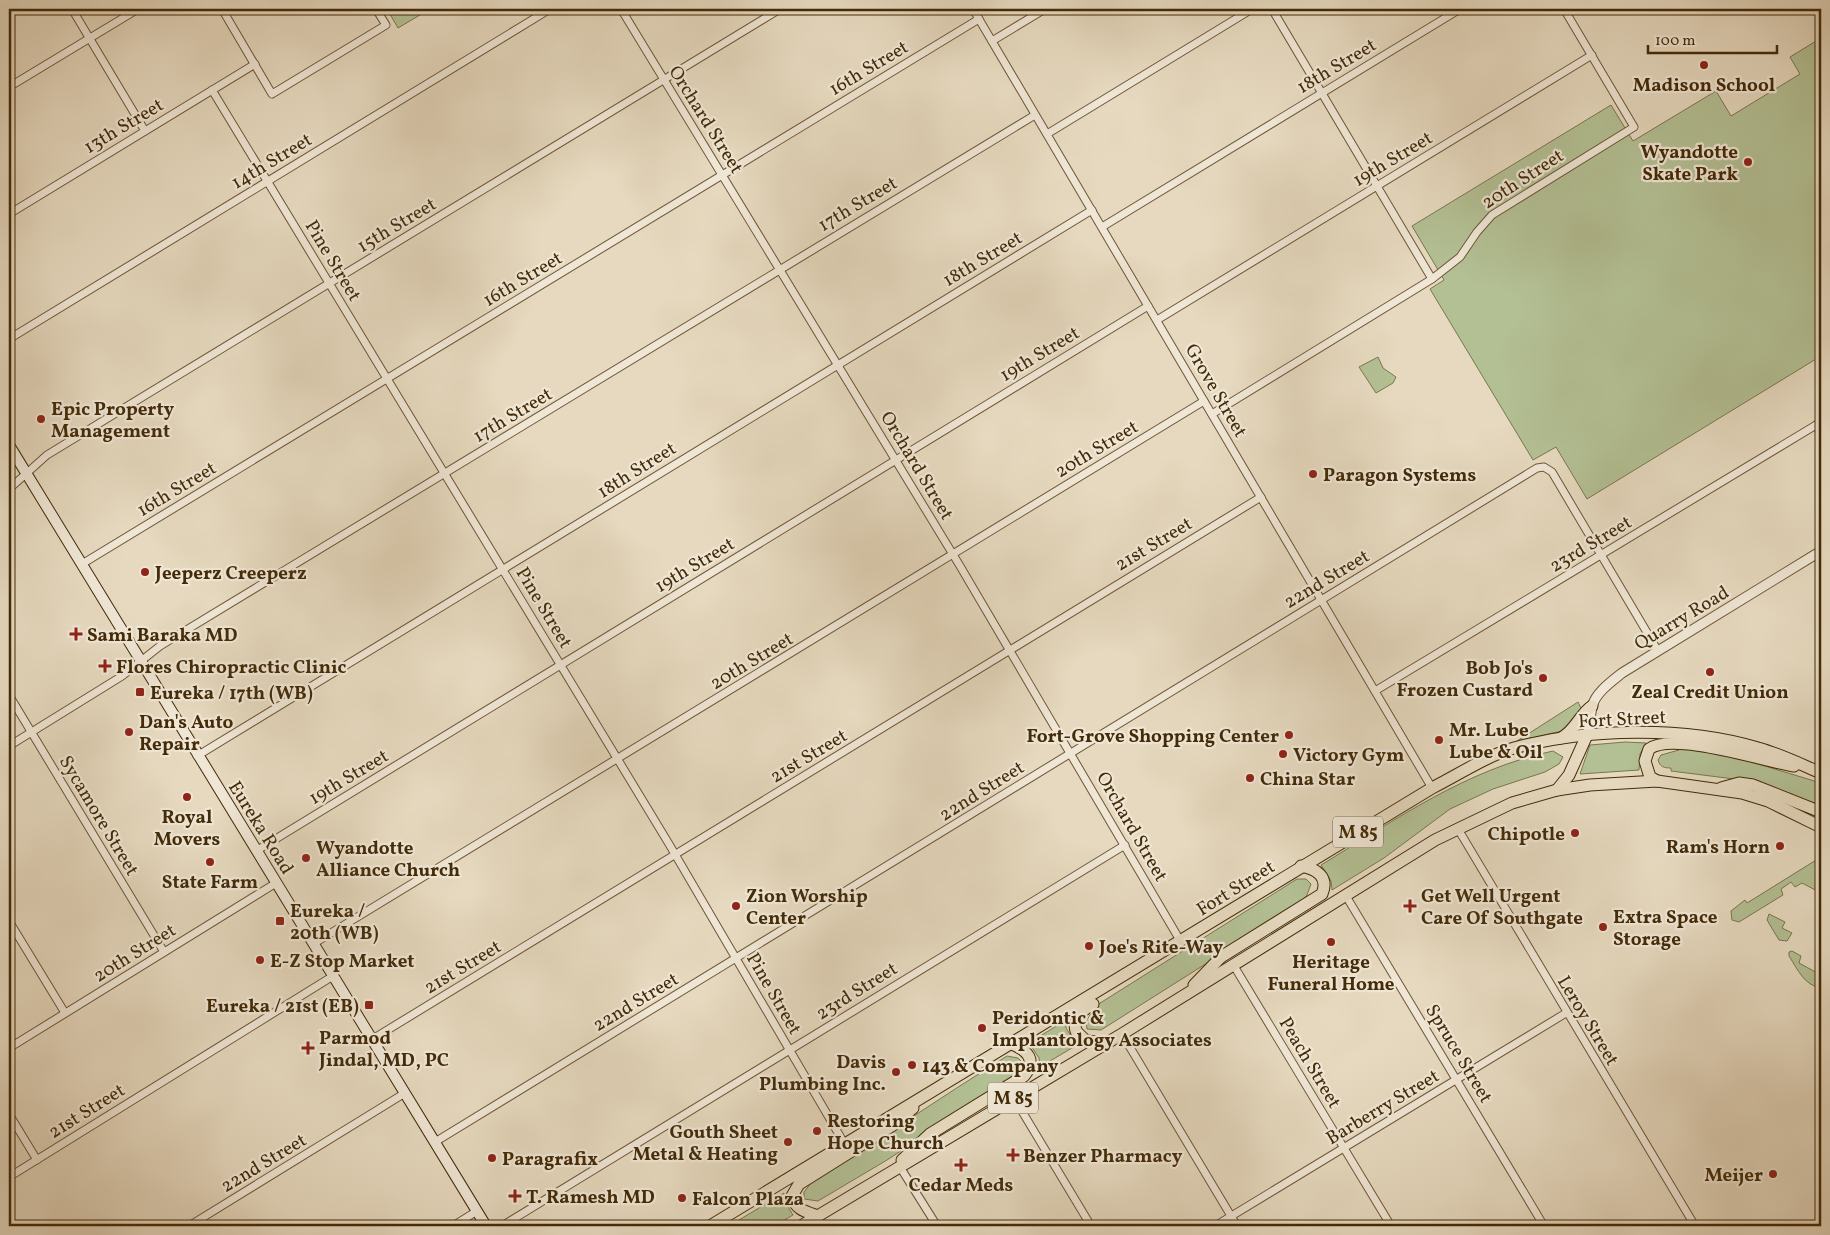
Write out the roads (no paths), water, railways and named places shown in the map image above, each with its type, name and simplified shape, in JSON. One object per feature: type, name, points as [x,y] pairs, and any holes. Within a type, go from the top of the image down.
[{"type":"main road","name":"Eureka Road","points":[[9,445],[197,756],[486,1226]]},
{"type":"main road","points":[[1557,740],[1573,730],[1585,711],[1592,706]]},
{"type":"main road","name":"Fort Street","points":[[710,1226],[1432,788],[1513,748],[1587,735],[1660,732],[1702,736],[1756,747],[1821,773]]},
{"type":"main road","points":[[1557,790],[1569,776],[1587,735]]},
{"type":"main road","points":[[1656,781],[1650,777],[1645,761],[1649,749],[1658,744],[1682,743],[1770,762],[1808,768]]},
{"type":"main road","name":"M 85","points":[[800,1226],[1180,999],[1435,840],[1512,803],[1557,790],[1604,784],[1656,781],[1717,789],[1768,801],[1821,827]]},
{"type":"main road","points":[[1717,789],[1739,783],[1753,785],[1821,812]]},
{"type":"main road","points":[[1180,999],[1222,957],[1322,894],[1325,883],[1320,874],[1312,868],[1301,866]]},
{"type":"main road","points":[[1107,1043],[1094,1043],[1079,1036],[1074,1026],[1078,1014],[1190,944],[1208,929],[1215,919]]},
{"type":"main road","points":[[882,1178],[930,1134],[1024,1076],[1031,1064],[1031,1058],[1024,1050],[1012,1044]]},
{"type":"main road","points":[[818,1216],[800,1209],[793,1201],[794,1190],[799,1184],[893,1125],[911,1111],[924,1096]]},
{"type":"street","points":[[72,9],[144,131]]},
{"type":"street","points":[[9,87],[138,9]]},
{"type":"street","points":[[222,9],[272,94],[386,25],[376,9]]},
{"type":"street","name":"14th Street","points":[[9,339],[550,9]]},
{"type":"street","name":"Orchard Street","points":[[621,9],[723,175],[778,270],[896,460],[1071,753],[1181,942]]},
{"type":"street","name":"15th Street","points":[[9,489],[47,455],[780,9]]},
{"type":"street","name":"Grove Street","points":[[974,9],[1432,788]]},
{"type":"street","points":[[992,41],[1045,9]]},
{"type":"street","points":[[1047,134],[1252,9]]},
{"type":"street","points":[[1272,9],[1432,278]]},
{"type":"street","name":"18th Street","points":[[1102,227],[1460,9]]},
{"type":"street","points":[[1564,9],[1592,55]]},
{"type":"street","name":"16th Street","points":[[82,564],[979,19]]},
{"type":"street","name":"20th Street","points":[[1212,414],[1432,278],[1460,257],[1477,232],[1492,215],[1634,127],[1592,55]]},
{"type":"street","name":"19th Street","points":[[1156,320],[1592,55]]},
{"type":"street","name":"13th Street","points":[[9,214],[255,64]]},
{"type":"street","name":"Pine Street","points":[[212,90],[504,570],[675,855],[844,1143]]},
{"type":"street","name":"17th Street","points":[[9,746],[122,676],[160,646],[1035,115]]},
{"type":"street","name":"18th Street","points":[[197,756],[1092,210]]},
{"type":"street","name":"19th Street","points":[[256,851],[1148,306]]},
{"type":"street","name":"20th Street","points":[[313,944],[618,760],[1204,401]]},
{"type":"street","points":[[1819,423],[1821,434]]},
{"type":"street","name":"23rd Street","points":[[1375,691],[1602,556],[1819,423]]},
{"type":"street","name":"22nd Street","points":[[435,1142],[1537,468],[1544,467],[1552,472],[1602,556]]},
{"type":"street","name":"21st Street","points":[[371,1040],[1261,497]]},
{"type":"street","name":"Quarry Road","points":[[1587,735],[1592,717],[1592,706],[1606,686],[1622,673],[1821,551]]},
{"type":"street","points":[[1602,556],[1658,651]]},
{"type":"street","name":"Sycamore Street","points":[[9,695],[164,952]]},
{"type":"street","name":"Leroy Street","points":[[1458,829],[1566,1013],[1695,1226]]},
{"type":"street","name":"23rd Street","points":[[502,1226],[1125,845]]},
{"type":"street","name":"20th Street","points":[[9,1048],[276,883]]},
{"type":"street","name":"Spruce Street","points":[[1346,896],[1544,1226]]},
{"type":"street","points":[[9,921],[65,1013]]},
{"type":"street","name":"Peach Street","points":[[1234,966],[1391,1226]]},
{"type":"street","name":"21st Street","points":[[9,1177],[333,976]]},
{"type":"street","name":"Barberry Street","points":[[1215,1226],[1566,1013]]},
{"type":"street","points":[[1122,1034],[1237,1226]]},
{"type":"street","name":"22nd Street","points":[[190,1226],[405,1094]]},
{"type":"street","points":[[1014,1098],[1091,1226]]},
{"type":"street","points":[[9,1114],[36,1160]]},
{"type":"street","points":[[900,1167],[937,1226]]},
{"type":"street","points":[[452,1226],[477,1212]]},
{"type":"place","name":"Madison School","points":[[1704,65]]},
{"type":"place","name":"Wyandotte Skate Park","points":[[1748,162]]},
{"type":"place","name":"Epic Property Management","points":[[41,419]]},
{"type":"place","name":"Paragon Systems","points":[[1313,474]]},
{"type":"place","name":"Jeeperz Creeperz","points":[[145,572]]},
{"type":"place","name":"Sami Baraka MD","points":[[76,634]]},
{"type":"place","name":"Flores Chiropractic Clinic","points":[[105,666]]},
{"type":"place","name":"Zeal Credit Union","points":[[1710,672]]},
{"type":"place","name":"Bob Jo's Frozen Custard","points":[[1543,678]]},
{"type":"place","name":"Eureka / 17th (WB)","points":[[140,692]]},
{"type":"place","name":"Dan's Auto Repair","points":[[129,732]]},
{"type":"place","name":"Fort-Grove Shopping Center","points":[[1289,735]]},
{"type":"place","name":"Mr. Lube Lube & Oil","points":[[1439,740]]},
{"type":"place","name":"Victory Gym","points":[[1283,754]]},
{"type":"place","name":"China Star","points":[[1250,778]]},
{"type":"place","name":"Royal Movers","points":[[187,797]]},
{"type":"place","name":"Chipotle","points":[[1575,833]]},
{"type":"place","name":"Ram's Horn","points":[[1780,846]]},
{"type":"place","name":"Wyandotte Alliance Church","points":[[306,858]]},
{"type":"place","name":"State Farm","points":[[210,862]]},
{"type":"place","name":"Zion Worship Center","points":[[736,906]]},
{"type":"place","name":"Get Well Urgent Care Of Southgate","points":[[1410,906]]},
{"type":"place","name":"Eureka / 20th (WB)","points":[[280,921]]},
{"type":"place","name":"Extra Space Storage","points":[[1603,927]]},
{"type":"place","name":"Heritage Funeral Home","points":[[1331,942]]},
{"type":"place","name":"Joe's Rite-Way","points":[[1089,946]]},
{"type":"place","name":"E-Z Stop Market","points":[[260,960]]},
{"type":"place","name":"Eureka / 21st (EB)","points":[[369,1005]]},
{"type":"place","name":"Peridontic & Implantology Associates","points":[[982,1028]]},
{"type":"place","name":"Parmod Jindal, MD, PC","points":[[308,1048]]},
{"type":"place","name":"143 & Company","points":[[912,1065]]},
{"type":"place","name":"Davis Plumbing Inc.","points":[[896,1072]]},
{"type":"place","name":"Restoring Hope Church","points":[[817,1131]]},
{"type":"place","name":"Gouth Sheet Metal & Heating","points":[[788,1142]]},
{"type":"place","name":"Benzer Pharmacy","points":[[1013,1155]]},
{"type":"place","name":"Paragrafix","points":[[492,1158]]},
{"type":"place","name":"Cedar Meds","points":[[961,1165]]},
{"type":"place","name":"Meijer","points":[[1773,1174]]},
{"type":"place","name":"T. Ramesh MD","points":[[515,1196]]},
{"type":"place","name":"Falcon Plaza","points":[[682,1198]]}]
